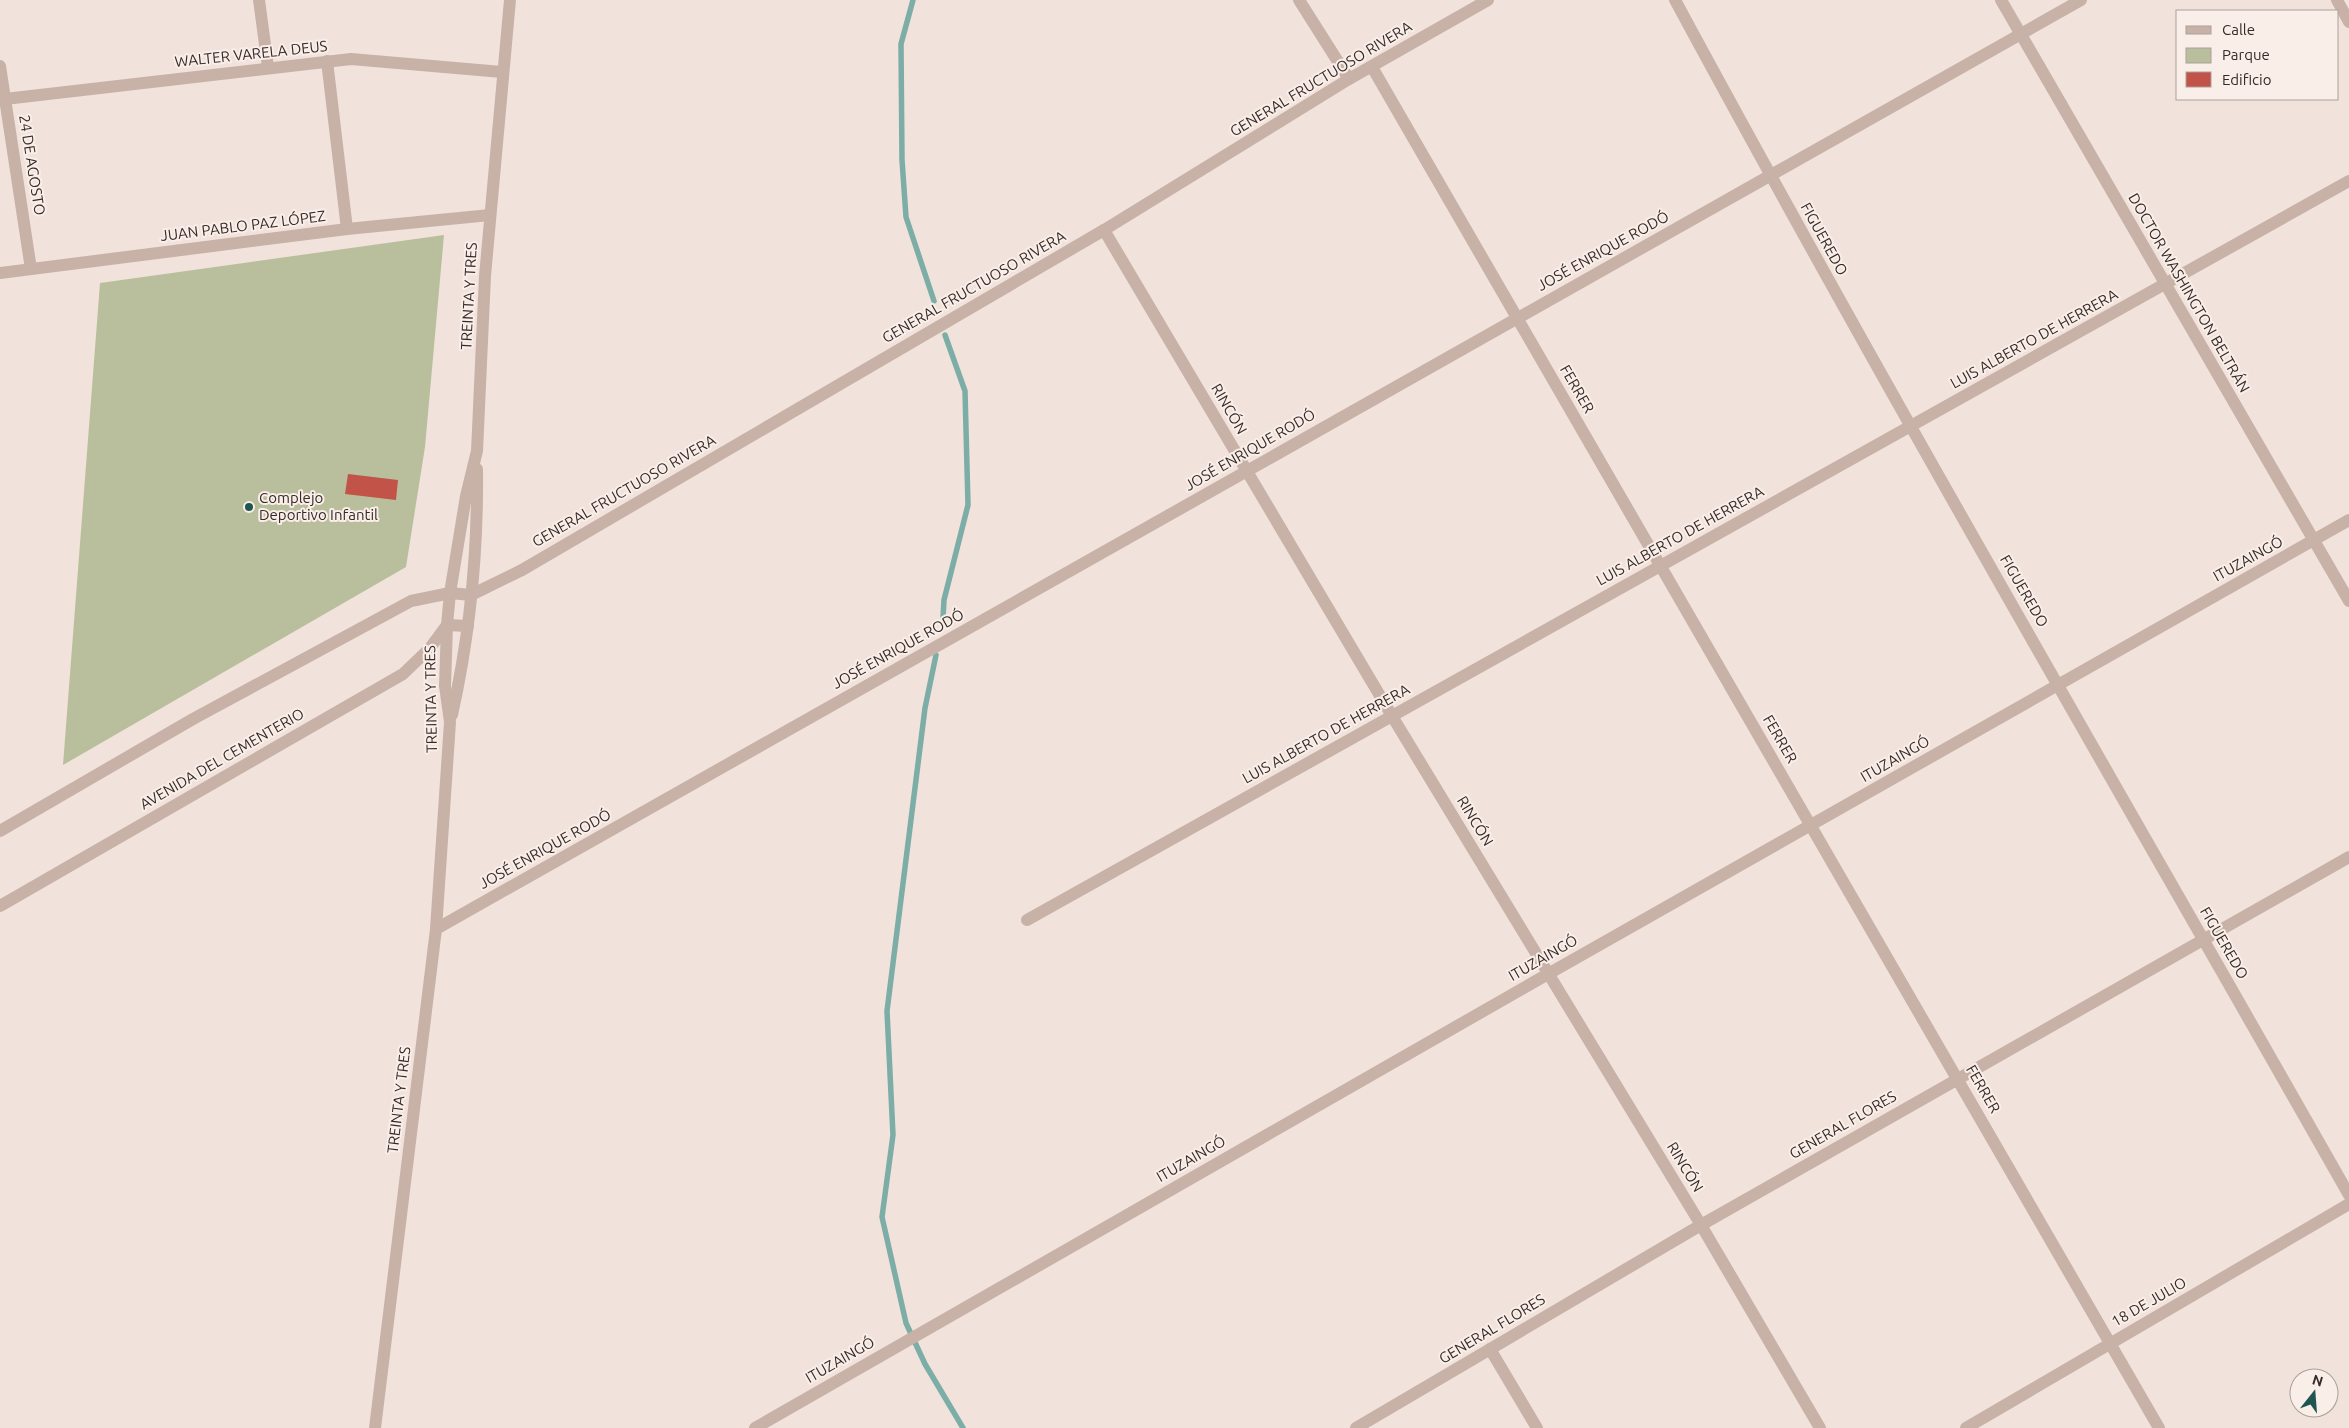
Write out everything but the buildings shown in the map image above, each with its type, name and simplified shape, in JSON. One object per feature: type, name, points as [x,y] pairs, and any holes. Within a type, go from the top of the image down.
[{"type":"street","points":[[258,0],[268,67]]},
{"type":"street","name":"TREINTA Y TRES","points":[[375,1428],[436,929],[450,722],[445,686],[447,625],[450,594],[466,496],[477,450],[485,276],[510,0]]},
{"type":"street","points":[[1299,0],[1349,79]]},
{"type":"street","name":"GENERAL FRUCTUOSO RIVERA","points":[[471,595],[522,570],[1104,230],[1349,79],[1488,0]]},
{"type":"street","name":"FIGUEREDO","points":[[1675,0],[1770,176],[1910,426],[2349,1195]]},
{"type":"street","name":"DOCTOR WASHINGTON BELTRÁN","points":[[2001,0],[2349,601]]},
{"type":"street","name":"JOSÉ ENRIQUE RODÓ","points":[[436,929],[2081,0]]},
{"type":"street","points":[[2337,0],[2349,22]]},
{"type":"street","name":"WALTER VARELA DEUS","points":[[5,99],[327,61],[373,59],[502,72]]},
{"type":"street","points":[[327,61],[347,229]]},
{"type":"street","name":"24 DE AGOSTO","points":[[0,66],[31,269]]},
{"type":"street","name":"FERRER","points":[[1372,66],[2159,1428]]},
{"type":"street","name":"LUIS ALBERTO DE HERRERA","points":[[1027,920],[2349,181]]},
{"type":"street","name":"JUAN PABLO PAZ LÓPEZ","points":[[0,273],[347,229],[490,216]]},
{"type":"street","name":"RINCÓN","points":[[1104,230],[1392,716],[1701,1225],[1820,1428]]},
{"type":"street","points":[[450,722],[460,680],[468,626],[478,501],[477,450]]},
{"type":"street","name":"ITUZAINGÓ","points":[[755,1428],[1548,974],[2349,520]]},
{"type":"street","points":[[0,831],[193,719],[411,601],[450,594],[471,595]]},
{"type":"street","points":[[447,625],[468,626]]},
{"type":"street","name":"AVENIDA DEL CEMENTERIO","points":[[0,906],[403,674],[430,648],[447,625]]},
{"type":"street","name":"GENERAL FLORES","points":[[1356,1428],[1701,1225],[2203,938],[2349,857]]},
{"type":"street","name":"18 DE JULIO","points":[[1966,1428],[2349,1204]]},
{"type":"street","points":[[1490,1349],[1537,1428]]},
{"type":"green space","name":"Complejo Deportivo Infantil","points":[[444,235],[425,447],[406,567],[63,765],[100,283]]},
{"type":"waterway","points":[[913,0],[901,44],[902,160],[906,217],[934,301]]},
{"type":"waterway","points":[[943,618],[944,600],[968,505],[965,391],[945,335]]},
{"type":"waterway","points":[[936,655],[925,708],[887,1011],[893,1135],[882,1217],[906,1323],[925,1364],[963,1428]]},
{"type":"place","name":"Complejo Deportivo Infantil","points":[[249,507]]}]
